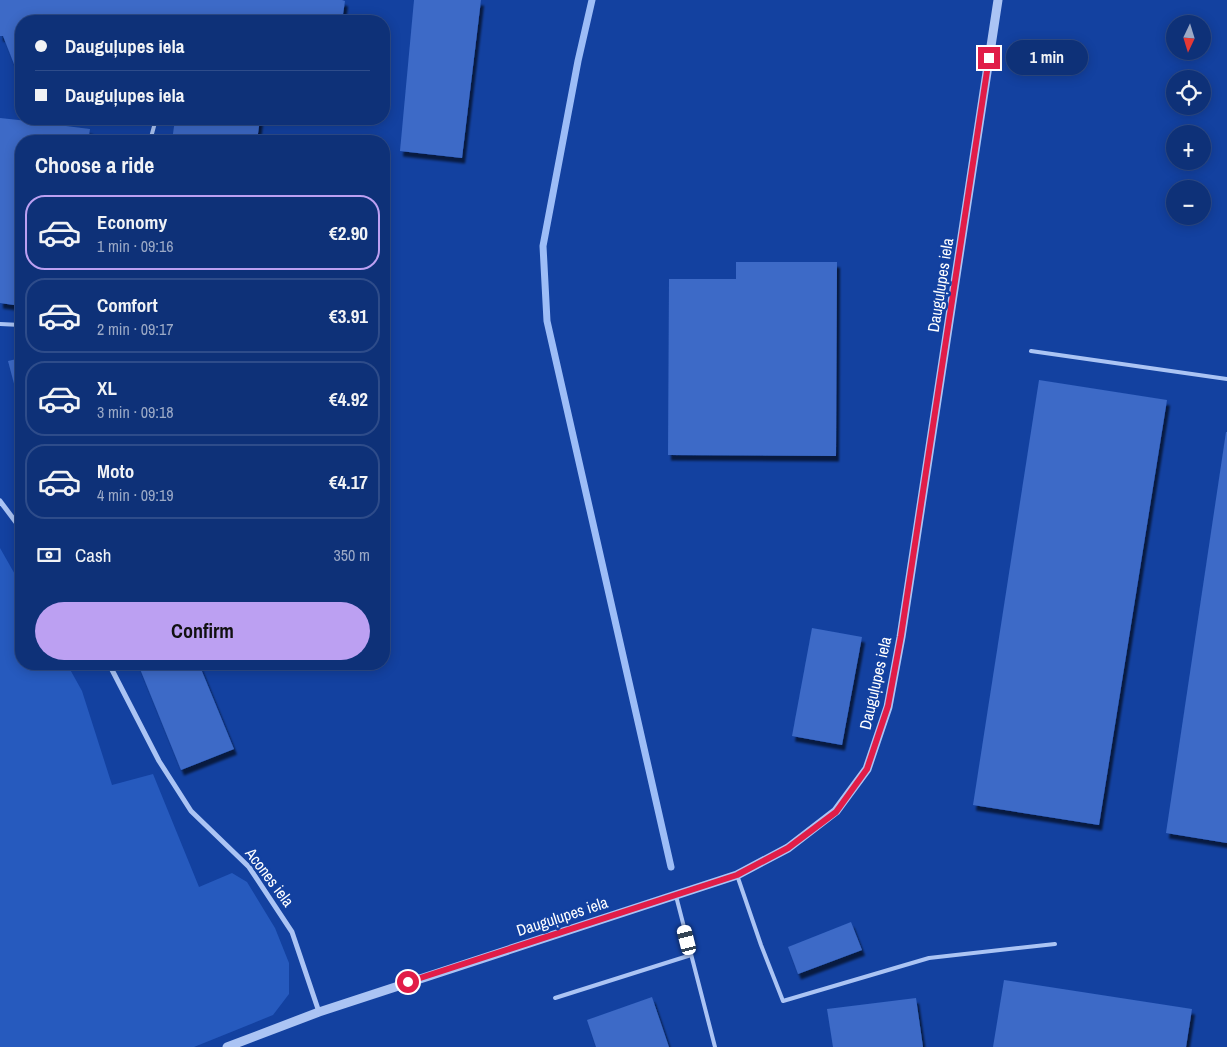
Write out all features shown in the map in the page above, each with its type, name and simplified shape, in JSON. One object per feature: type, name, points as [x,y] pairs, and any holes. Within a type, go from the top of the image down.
[{"type":"street","name":"Dauguļupes iela","points":[[319,1012],[737,875],[788,848],[836,812],[867,769],[888,706],[901,636],[998,0]]},
{"type":"street","points":[[0,501],[15,522]]},
{"type":"street","name":"Acones iela","points":[[112,670],[159,761],[191,811],[249,867],[292,932],[319,1012]]},
{"type":"street","points":[[227,1047],[319,1012]]},
{"type":"lane","points":[[0,324],[15,324]]},
{"type":"lane","points":[[1031,351],[1227,379]]},
{"type":"lane","points":[[737,875],[783,1001],[929,958],[1055,944]]},
{"type":"lane","points":[[675,894],[714,1047]]},
{"type":"lane","points":[[554,998],[691,955]]},
{"type":"shaded area","points":[[0,548],[15,574],[15,670],[70,670],[82,691],[112,785],[153,774],[199,887],[232,873],[247,882],[275,928],[289,963],[289,994],[273,1015],[194,1047],[0,1047]]},
{"type":"building","points":[[0,0],[345,1],[343,15],[15,15],[15,67],[3,36],[0,36]]},
{"type":"building","points":[[414,0],[481,0],[462,158],[400,151]]},
{"type":"building","points":[[0,118],[15,120],[15,125],[58,125],[90,129],[89,135],[15,135],[15,305],[0,303]]},
{"type":"building","points":[[174,125],[259,125],[258,135],[173,135]]},
{"type":"building","points":[[736,262],[837,262],[836,456],[668,455],[669,279],[736,279]]},
{"type":"building","points":[[15,359],[15,387],[8,361]]},
{"type":"building","points":[[1039,380],[1167,400],[1099,825],[973,805]]},
{"type":"building","points":[[1227,432],[1227,843],[1166,833]]},
{"type":"building","points":[[812,628],[862,637],[842,745],[792,736]]},
{"type":"building","points":[[140,670],[201,670],[234,749],[181,770]]},
{"type":"building","points":[[851,922],[862,950],[798,974],[788,947]]},
{"type":"building","points":[[1004,980],[1192,1009],[1186,1047],[993,1047]]},
{"type":"building","points":[[652,997],[669,1047],[596,1047],[587,1020]]},
{"type":"building","points":[[916,998],[923,1047],[833,1047],[827,1009]]},
{"type":"waterway","points":[[592,0],[578,61],[543,246],[547,321],[671,867]]},
{"type":"route","points":[[408,982],[737,875],[788,848],[836,812],[867,769],[888,706],[901,636],[989,58]]}]
